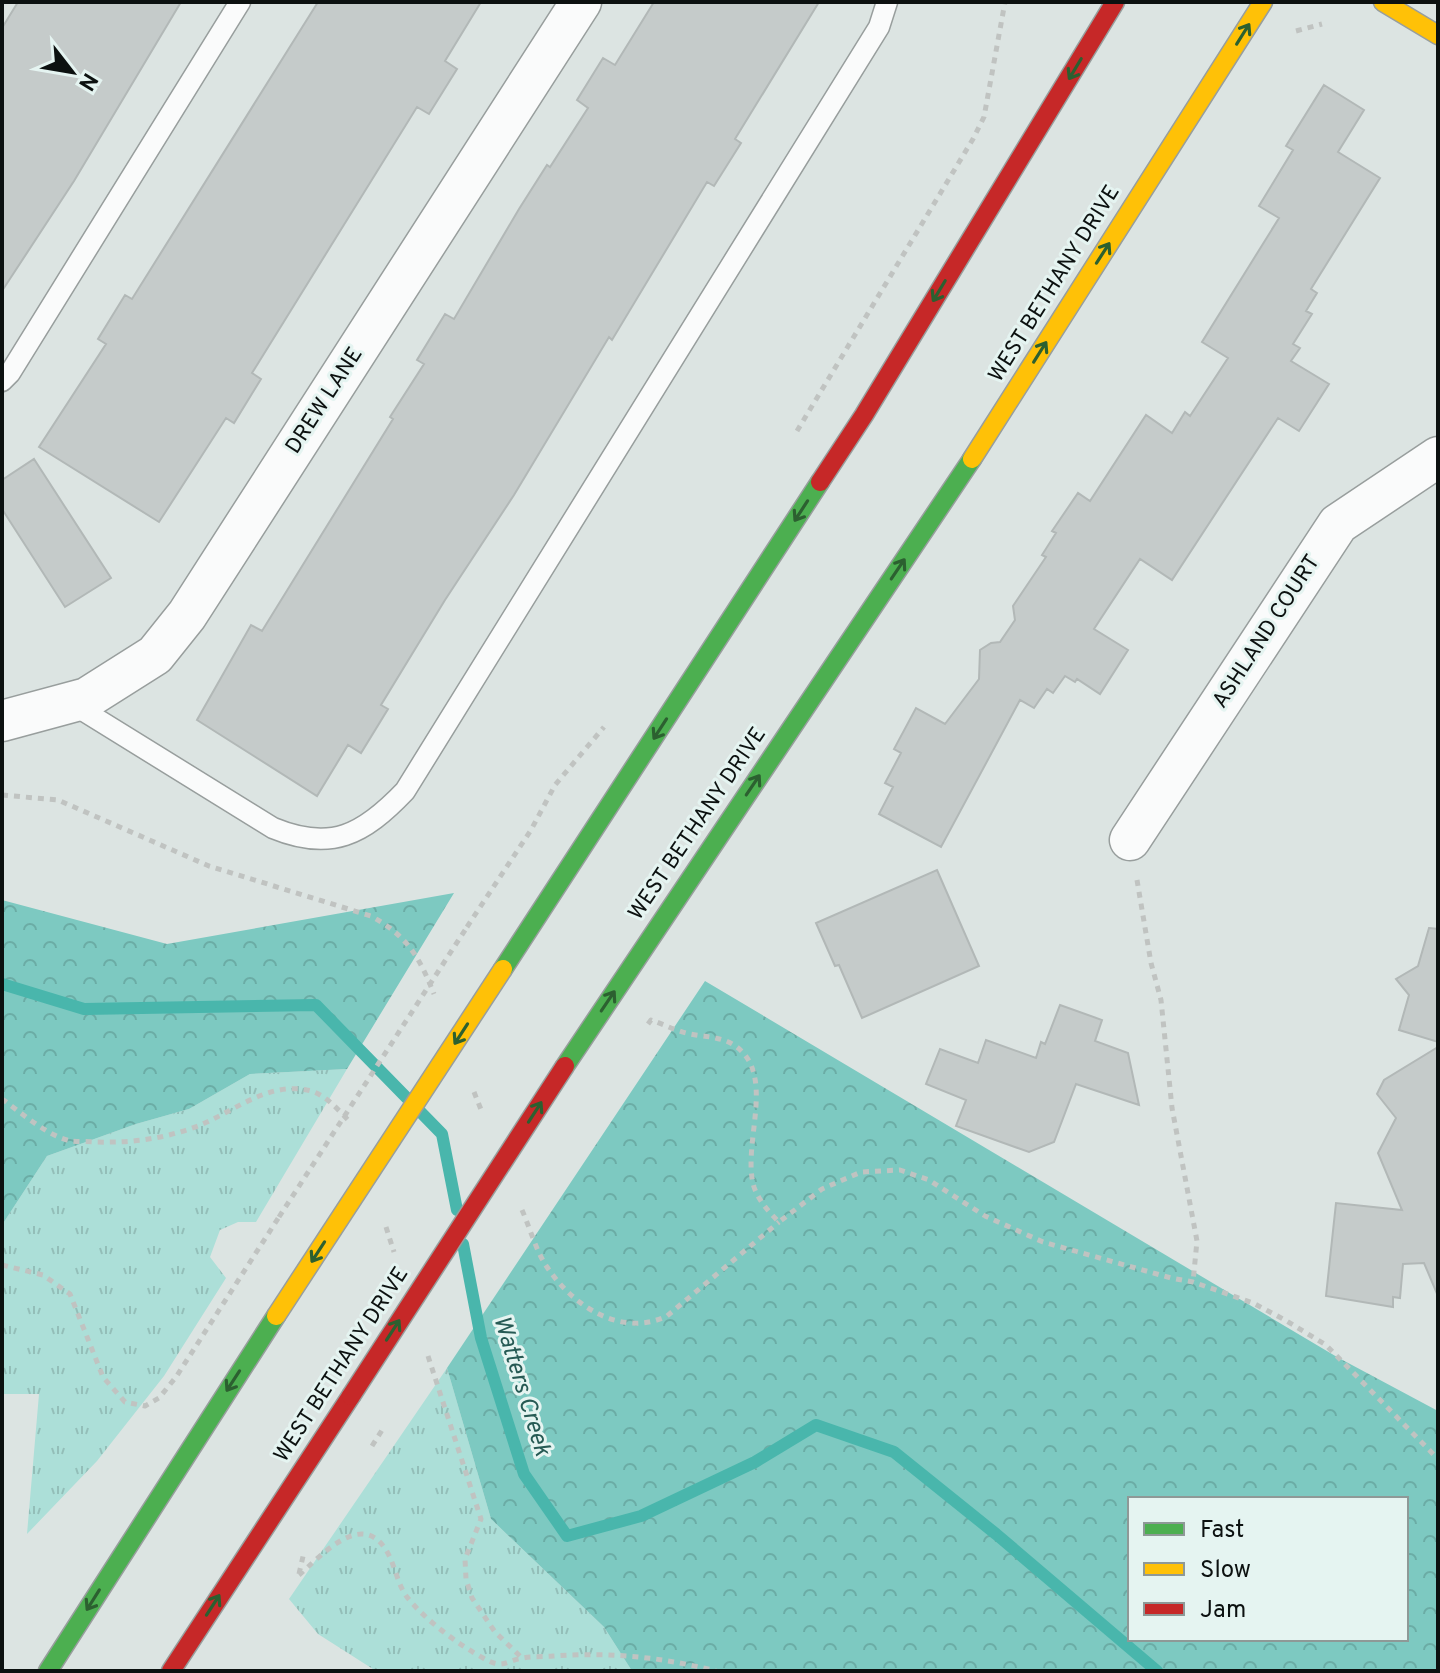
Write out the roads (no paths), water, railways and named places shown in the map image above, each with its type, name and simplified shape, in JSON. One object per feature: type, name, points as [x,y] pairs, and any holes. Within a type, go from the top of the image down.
[{"type":"main road","points":[[48,1671],[864,415],[1115,2]]},
{"type":"main road","name":"WEST BETHANY DRIVE","points":[[171,1671],[565,1066],[982,444],[1263,2]]},
{"type":"main road","points":[[1383,2],[1438,35]]},
{"type":"street","name":"DREW LANE","points":[[2,721],[87,698],[155,655],[187,615],[581,2]]},
{"type":"street","name":"ASHLAND COURT","points":[[1130,840],[1338,524],[1438,457]]},
{"type":"lane","points":[[2,381],[10,373],[240,2]]},
{"type":"lane","points":[[71,703],[273,828],[300,839],[328,840],[356,830],[382,815],[405,791],[879,27],[887,2]]},
{"type":"waterway","name":"Watters Creek","points":[[2,984],[84,1009],[316,1005],[442,1134],[457,1210]]},
{"type":"waterway","name":"Watters Creek","points":[[463,1244],[481,1338],[524,1474],[567,1536],[641,1516],[755,1462],[816,1425],[894,1452],[1157,1671]]}]
